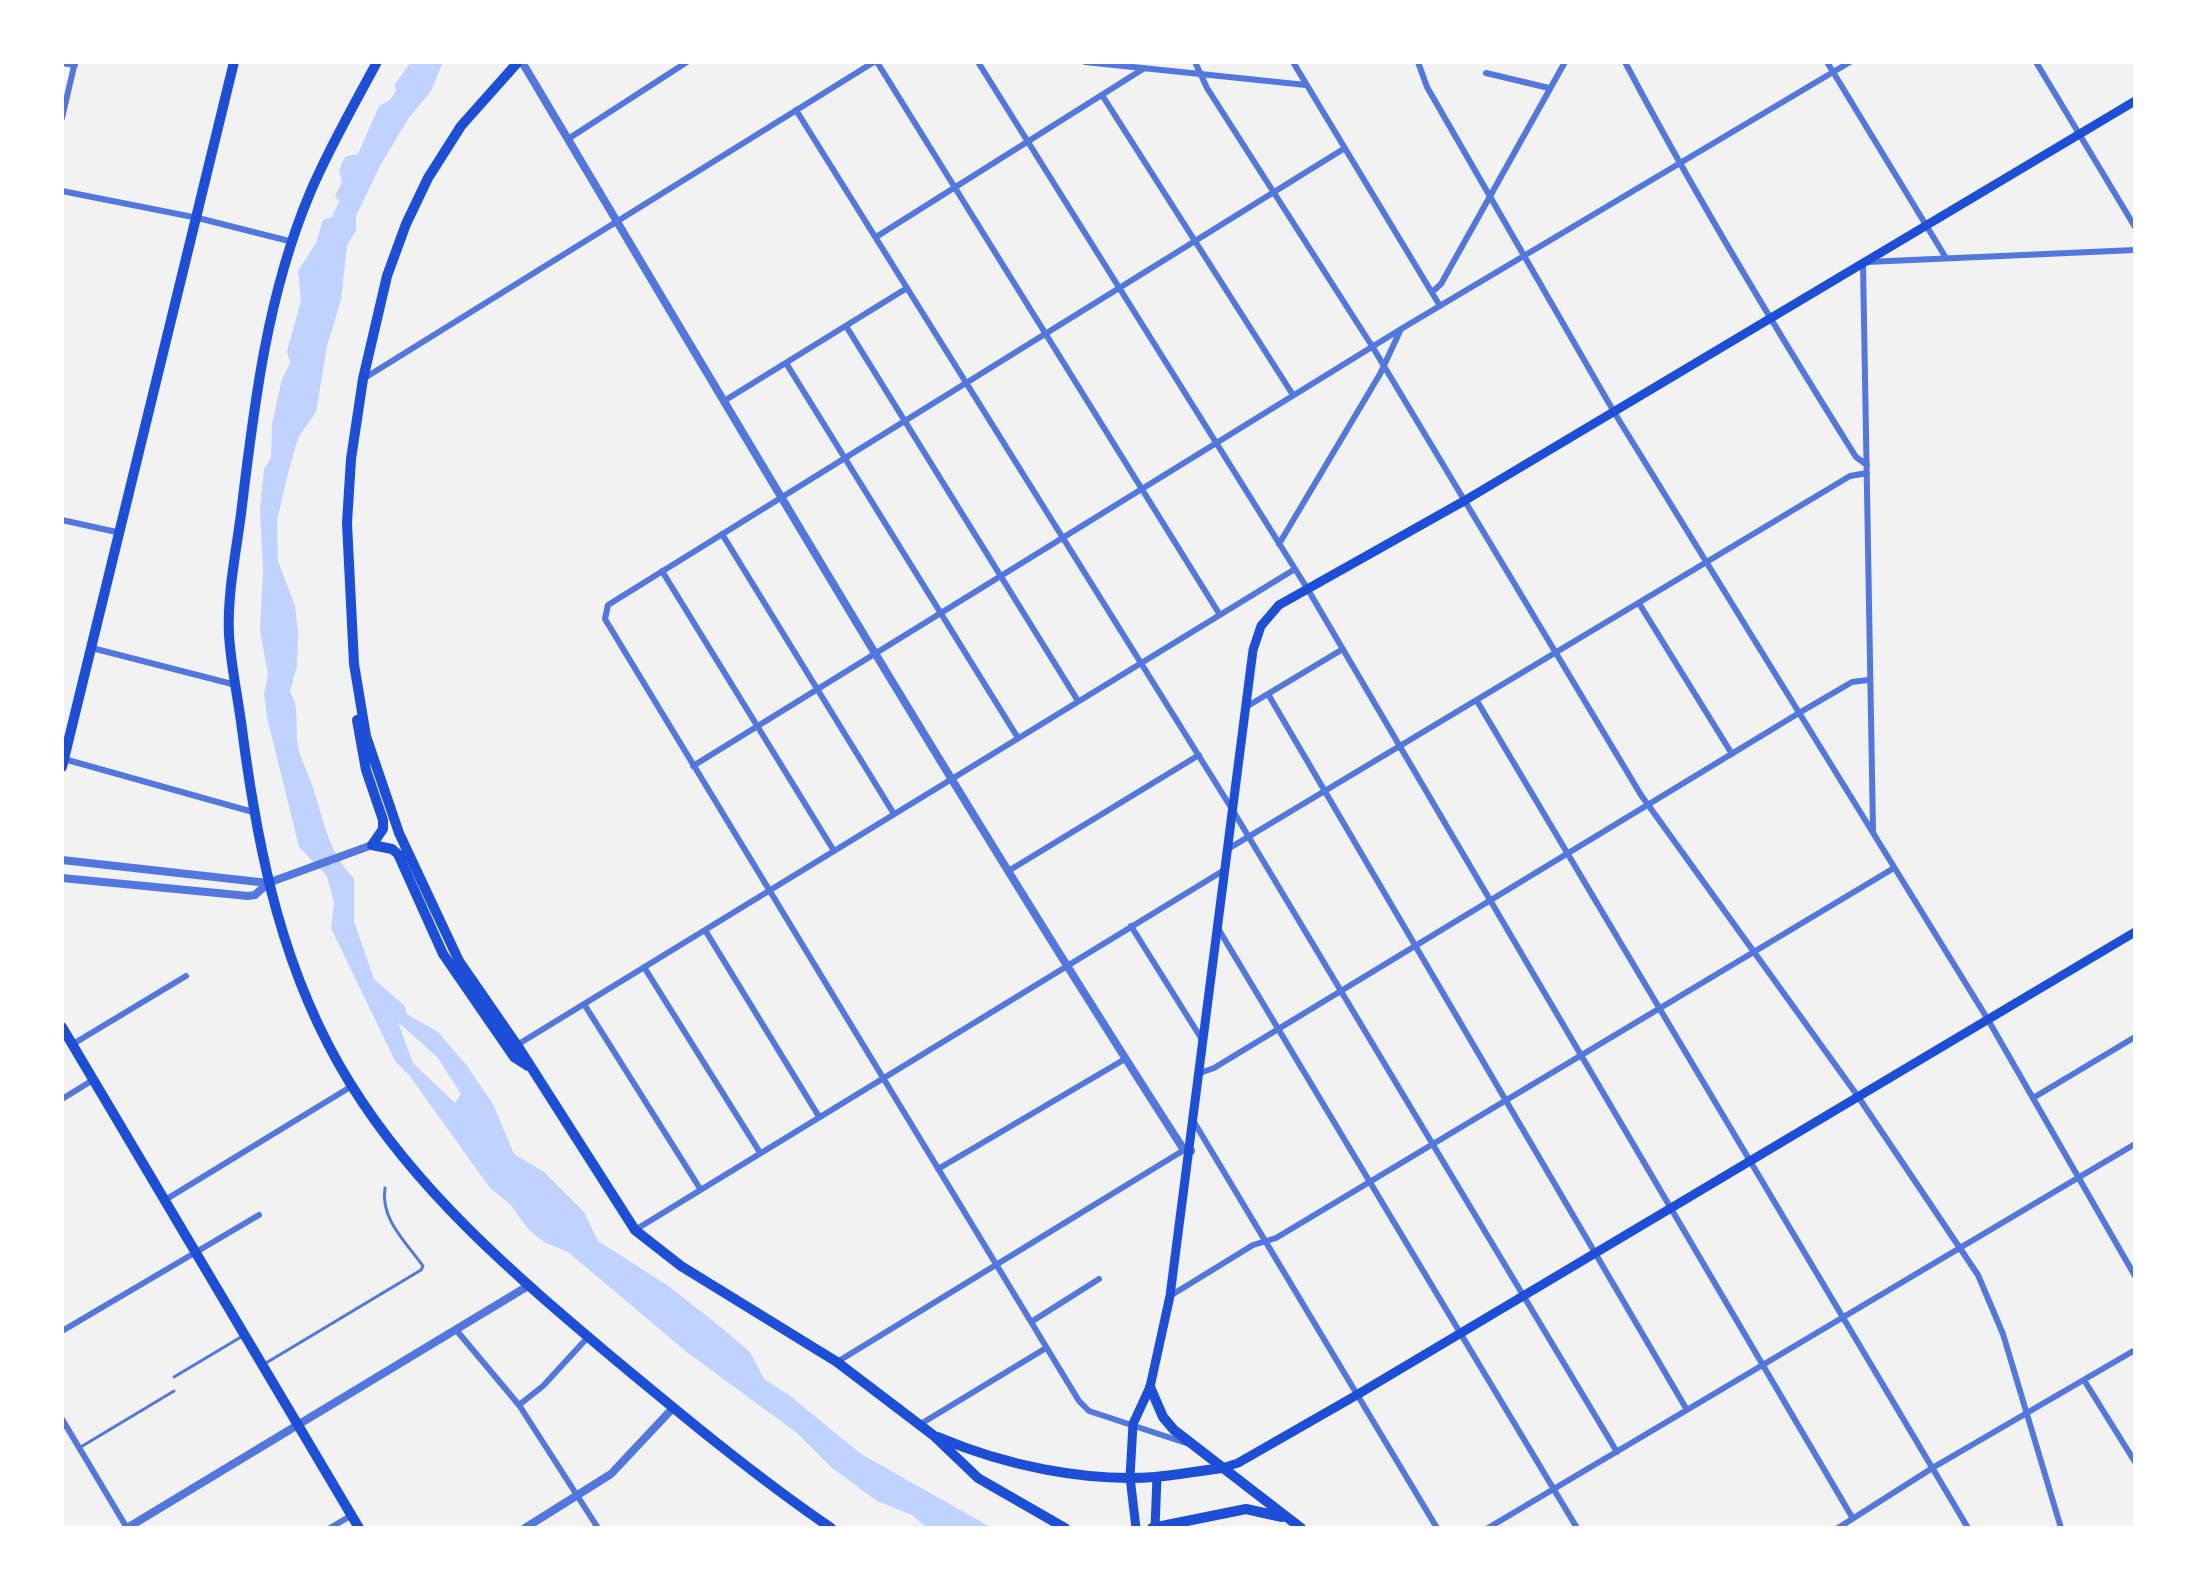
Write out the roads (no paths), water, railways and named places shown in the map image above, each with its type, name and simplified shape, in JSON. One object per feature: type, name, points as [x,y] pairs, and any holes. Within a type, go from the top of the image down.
[{"type":"main road","points":[[63,761],[234,62]]},
{"type":"main road","points":[[377,62],[310,192],[293,242],[254,398],[229,627],[253,812],[268,883],[312,1013],[352,1086],[406,1161],[528,1286],[673,1408],[831,1528]]},
{"type":"main road","points":[[520,62],[461,126],[428,178],[406,224],[387,276],[363,379],[351,459],[347,523],[358,737],[383,820],[383,829],[375,844],[398,854],[443,954],[514,1057],[530,1067]]},
{"type":"main road","points":[[1136,1528],[1130,1477],[1133,1424],[1150,1387],[1170,1296],[1187,1151],[1205,1043],[1244,708],[1253,650],[1261,626],[1279,605],[1307,588],[1464,501],[2135,101]]},
{"type":"main road","points":[[357,694],[370,753],[399,833],[445,936],[635,1230],[681,1266],[837,1362],[918,1426],[933,1435],[1009,1462],[1130,1477],[1157,1477],[1238,1463],[1523,1297],[1987,1018],[2134,934]]},
{"type":"main road","points":[[62,1027],[359,1528]]},
{"type":"main road","points":[[1150,1387],[1163,1417],[1222,1468],[1301,1528]]},
{"type":"main road","points":[[933,1435],[978,1478],[1065,1528]]},
{"type":"main road","points":[[1157,1477],[1153,1528],[1246,1509],[1288,1518]]},
{"type":"street","points":[[520,62],[1067,965],[1187,1151],[837,1362]]},
{"type":"street","points":[[568,139],[687,62]]},
{"type":"street","points":[[363,379],[875,62],[1220,615]]},
{"type":"street","points":[[978,62],[1307,588],[1852,1517]]},
{"type":"street","points":[[1085,62],[1306,85]]},
{"type":"street","points":[[1195,62],[1273,192],[1372,346],[1649,804],[1857,1095],[1960,1247],[1992,1303],[2061,1528]]},
{"type":"street","points":[[1293,62],[1440,306]]},
{"type":"street","points":[[1418,62],[1427,87],[1614,412],[1987,1018],[2135,1276]]},
{"type":"street","points":[[1432,292],[1441,284],[1565,62]]},
{"type":"street","points":[[1625,62],[1679,164],[1771,319],[1856,457],[1867,469]]},
{"type":"street","points":[[1827,62],[1946,258]]},
{"type":"street","points":[[693,766],[1372,346],[1850,62]]},
{"type":"street","points":[[2036,62],[2135,227]]},
{"type":"street","points":[[62,63],[75,64],[62,118]]},
{"type":"street","points":[[876,237],[1143,69]]},
{"type":"street","points":[[1486,73],[1549,88]]},
{"type":"street","points":[[1102,95],[1293,395]]},
{"type":"street","points":[[796,110],[1199,755],[1617,1452]]},
{"type":"street","points":[[1197,1447],[1089,1411],[1079,1401],[693,766],[605,619],[605,611],[608,605],[662,571],[1345,148]]},
{"type":"street","points":[[62,191],[198,218],[293,242]]},
{"type":"street","points":[[1873,833],[1868,680],[1865,263],[2135,250]]},
{"type":"street","points":[[724,401],[907,288]]},
{"type":"street","points":[[846,326],[1078,701]]},
{"type":"street","points":[[1279,544],[1384,366],[1401,329]]},
{"type":"street","points":[[786,363],[1018,738]]},
{"type":"street","points":[[1228,849],[1640,605],[1850,476],[1867,469]]},
{"type":"street","points":[[62,520],[121,533]]},
{"type":"street","points":[[722,534],[894,814]]},
{"type":"street","points":[[517,1045],[1295,569]]},
{"type":"street","points":[[662,571],[834,851]]},
{"type":"street","points":[[1640,605],[1732,754]]},
{"type":"street","points":[[92,648],[236,685]]},
{"type":"street","points":[[1244,708],[1343,649]]},
{"type":"street","points":[[1200,1073],[1278,1029],[1799,713],[1852,682],[1868,680]]},
{"type":"street","points":[[1268,694],[1687,1410]]},
{"type":"street","points":[[1477,701],[1968,1528]]},
{"type":"street","points":[[1010,870],[1199,755]]},
{"type":"street","points":[[63,761],[253,812]]},
{"type":"street","points":[[62,860],[268,883],[375,844]]},
{"type":"street","points":[[1170,1296],[1253,1245],[1264,1242],[1369,1183],[1894,868]]},
{"type":"street","points":[[635,1230],[699,1187],[1226,869]]},
{"type":"street","points":[[62,878],[248,896],[255,895],[268,883]]},
{"type":"street","points":[[1131,926],[1205,1043]]},
{"type":"street","points":[[705,930],[818,1115]]},
{"type":"street","points":[[1219,930],[1577,1528]]},
{"type":"street","points":[[644,967],[759,1151]]},
{"type":"street","points":[[73,1044],[186,976]]},
{"type":"street","points":[[584,1004],[699,1187]]},
{"type":"street","points":[[2033,1098],[2135,1037]]},
{"type":"street","points":[[938,1169],[1125,1059]]},
{"type":"street","points":[[62,1099],[94,1080]]},
{"type":"street","points":[[165,1200],[352,1086]]},
{"type":"street","points":[[1194,1122],[1355,1396],[1437,1528]]},
{"type":"street","points":[[1488,1528],[2135,1144]]},
{"type":"street","points":[[62,1331],[259,1215]]},
{"type":"street","points":[[1031,1322],[1099,1279]]},
{"type":"street","points":[[62,1419],[127,1528],[528,1286]]},
{"type":"street","points":[[457,1331],[519,1405],[598,1528]]},
{"type":"street","points":[[519,1405],[549,1380],[588,1337]]},
{"type":"street","points":[[918,1426],[1046,1348]]},
{"type":"street","points":[[1838,1528],[1934,1467],[2135,1350]]},
{"type":"street","points":[[2084,1380],[2135,1462]]},
{"type":"street","points":[[525,1528],[621,1466],[673,1408]]},
{"type":"street","points":[[330,1528],[352,1515]]},
{"type":"lane","points":[[263,1365],[421,1270],[423,1266],[390,1220],[384,1205],[385,1188]]},
{"type":"lane","points":[[174,1377],[245,1335]]},
{"type":"lane","points":[[79,1448],[174,1391]]},
{"type":"water","points":[[411,62],[443,62],[431,91],[408,119],[380,166],[356,216],[356,231],[347,245],[341,300],[327,346],[316,412],[298,438],[277,521],[278,561],[295,606],[298,633],[297,666],[290,692],[296,711],[298,747],[333,847],[354,878],[354,921],[374,979],[404,1005],[407,1014],[438,1032],[467,1066],[493,1104],[514,1154],[544,1172],[584,1212],[598,1241],[667,1285],[712,1320],[750,1352],[764,1379],[789,1395],[861,1454],[992,1528],[927,1528],[912,1515],[877,1501],[832,1468],[797,1433],[688,1353],[568,1252],[544,1242],[528,1229],[510,1204],[490,1188],[409,1075],[395,1061],[331,928],[334,903],[327,876],[299,847],[267,717],[264,694],[268,675],[260,631],[263,571],[260,509],[264,469],[271,458],[272,424],[282,379],[290,363],[287,351],[301,301],[298,271],[316,243],[323,220],[332,217],[339,202],[335,196],[342,182],[339,170],[345,157],[358,154],[379,106],[390,100],[396,91],[395,84]],"holes":[[[398,1022],[438,1058],[461,1094],[455,1103],[413,1063]]]}]
